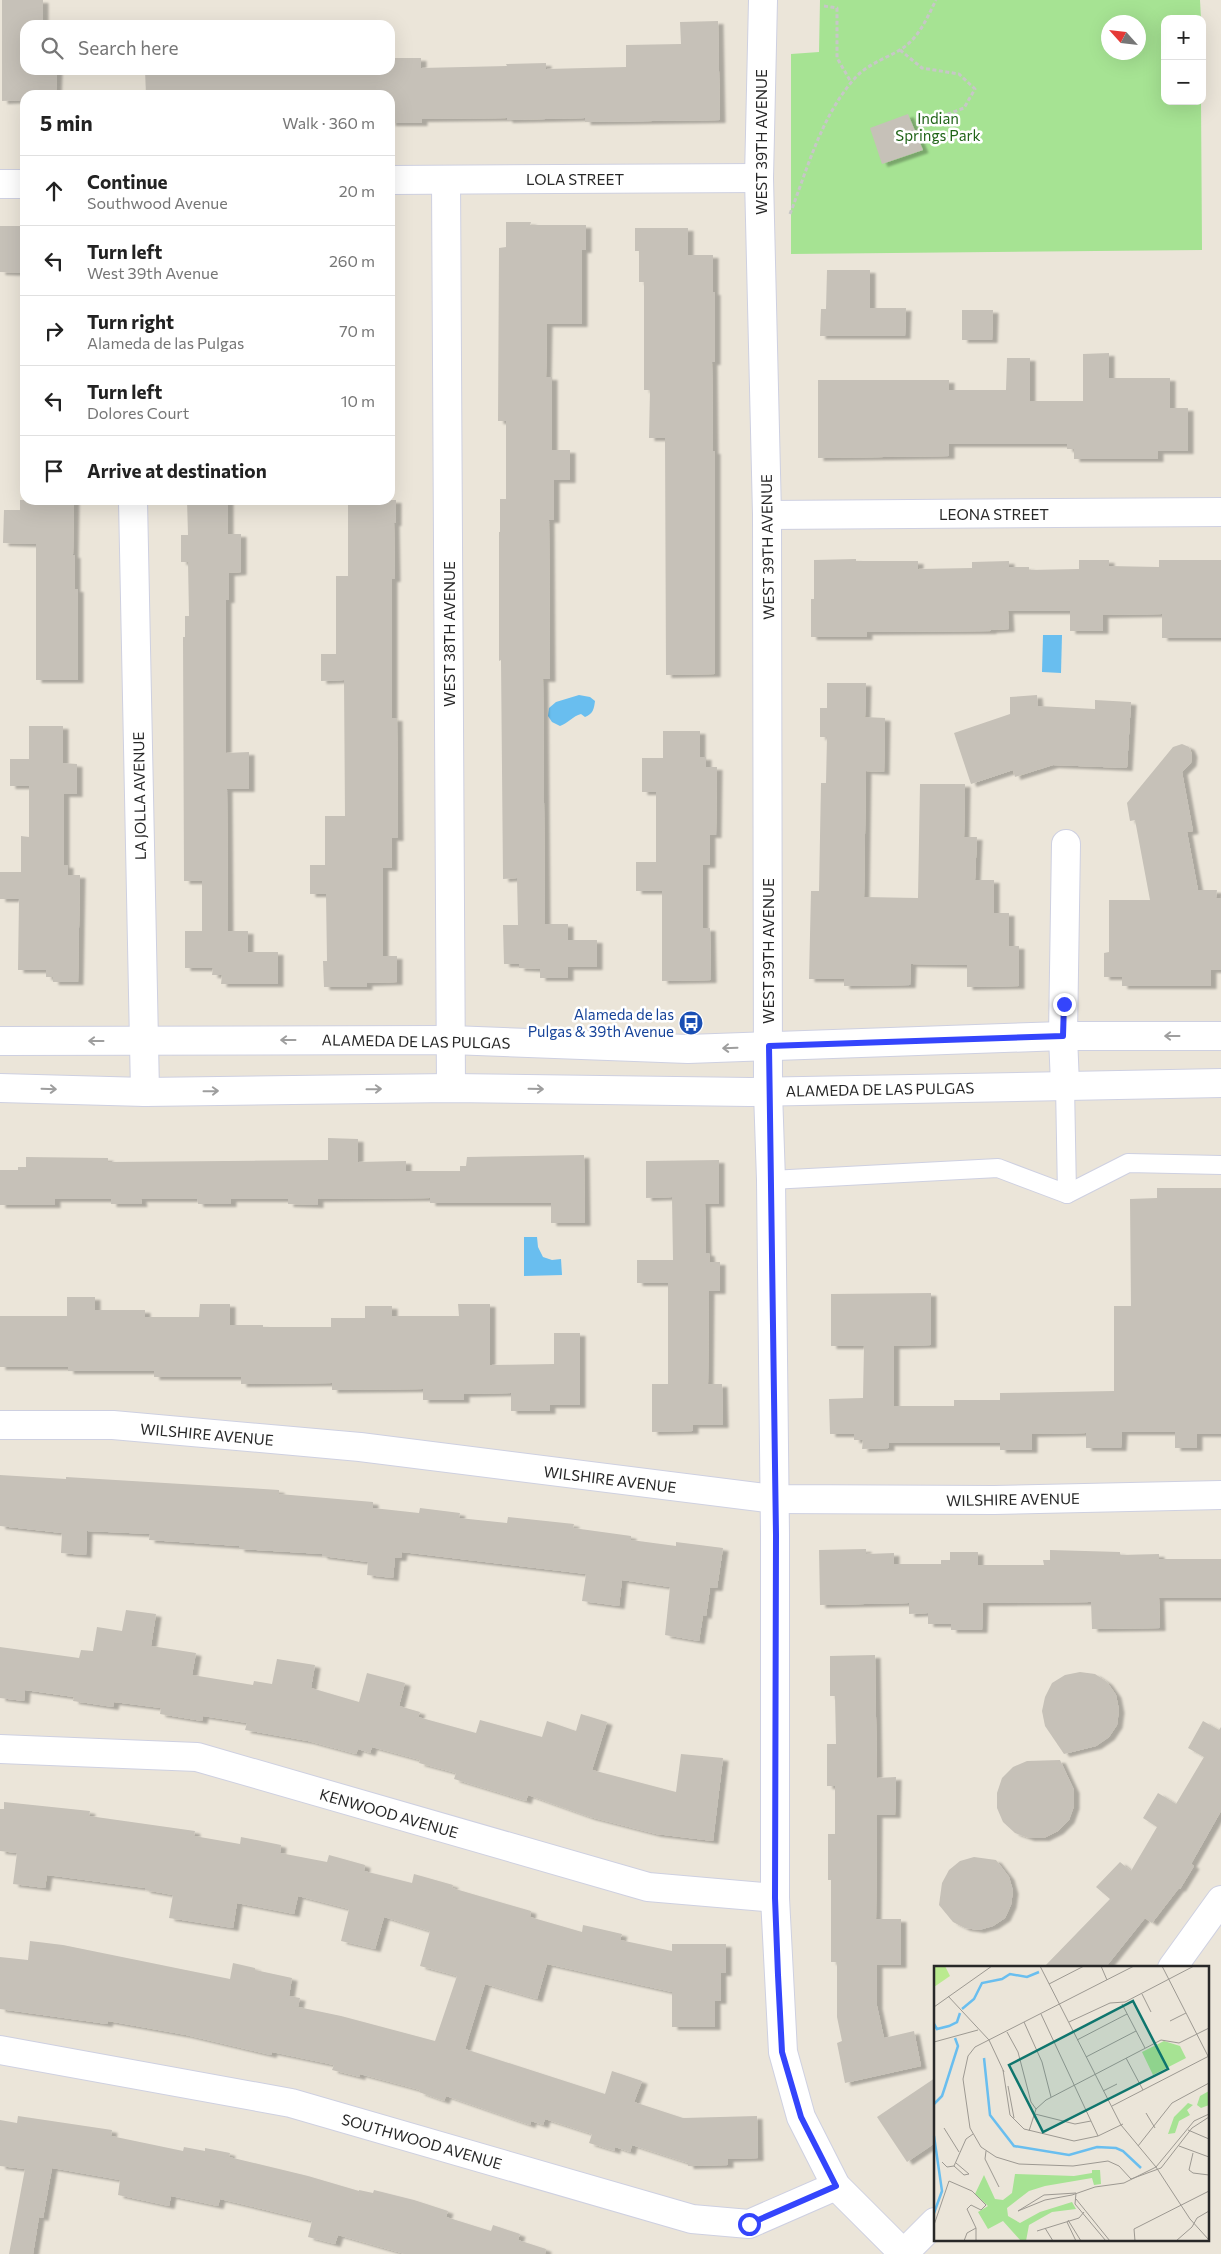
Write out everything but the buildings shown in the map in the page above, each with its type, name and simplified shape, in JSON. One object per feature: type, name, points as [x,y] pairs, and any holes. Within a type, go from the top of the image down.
[{"type":"street","name":"WEST 39TH AVENUE","points":[[763,0],[759,178],[767,515],[768,1092],[771,1180],[774,1499],[775,1898],[782,2052],[801,2117],[836,2186],[904,2254]]},
{"type":"street","name":"LOLA STREET","points":[[395,180],[759,178]]},
{"type":"street","name":"WEST 38TH AVENUE","points":[[446,180],[451,1088]]},
{"type":"street","points":[[0,184],[20,184]]},
{"type":"street","name":"LA JOLLA AVENUE","points":[[133,505],[145,1092]]},
{"type":"street","name":"LEONA STREET","points":[[767,515],[1221,512]]},
{"type":"street","points":[[1065,1085],[1063,1036],[1066,844]]},
{"type":"street","name":"ALAMEDA DE LAS PULGAS","points":[[0,1041],[451,1040],[688,1049],[1063,1036],[1221,1036]]},
{"type":"street","name":"ALAMEDA DE LAS PULGAS","points":[[0,1088],[145,1092],[451,1088],[768,1092],[1221,1083]]},
{"type":"street","name":"WILSHIRE AVENUE","points":[[0,1425],[113,1425],[360,1447],[774,1499],[994,1500],[1221,1494]]},
{"type":"street","name":"KENWOOD AVENUE","points":[[0,1749],[197,1757],[648,1887],[775,1898]]},
{"type":"street","points":[[1173,1966],[1221,1900]]},
{"type":"street","name":"SOUTHWOOD AVENUE","points":[[0,2050],[291,2103],[692,2219],[749,2224],[836,2186]]},
{"type":"street","points":[[904,2254],[934,2223]]},
{"type":"lane","points":[[1065,1085],[1067,1194]]},
{"type":"lane","points":[[771,1180],[998,1168],[1067,1194],[1128,1163],[1221,1164]]},
{"type":"path","points":[[790,215],[830,112],[857,75],[877,61],[900,50],[921,31],[936,0]]},
{"type":"path","points":[[824,6],[837,8],[837,58],[851,82]]},
{"type":"path","points":[[900,50],[922,68],[960,74],[975,89],[964,108],[940,117],[915,132]]},
{"type":"green space","name":"Indian Springs Park","points":[[820,0],[1200,0],[1201,15],[1161,15],[1161,105],[1201,105],[1202,250],[791,254],[791,54],[819,52]]},
{"type":"water","points":[[1043,635],[1062,635],[1061,673],[1042,672]]},
{"type":"water","points":[[579,695],[590,697],[595,701],[594,709],[590,714],[585,717],[581,714],[578,715],[560,726],[552,722],[548,716],[549,708],[556,702]]},
{"type":"water","points":[[524,1237],[537,1237],[538,1247],[543,1257],[552,1260],[561,1259],[562,1275],[524,1276]]},
{"type":"place","name":"Alameda de las Pulgas & 39th Avenue","points":[[691,1023]]},
{"type":"route","points":[[749,2224],[836,2186],[801,2117],[782,2052],[775,1898],[776,1535],[768,1092],[769,1046],[1063,1036],[1064,1004]]}]
